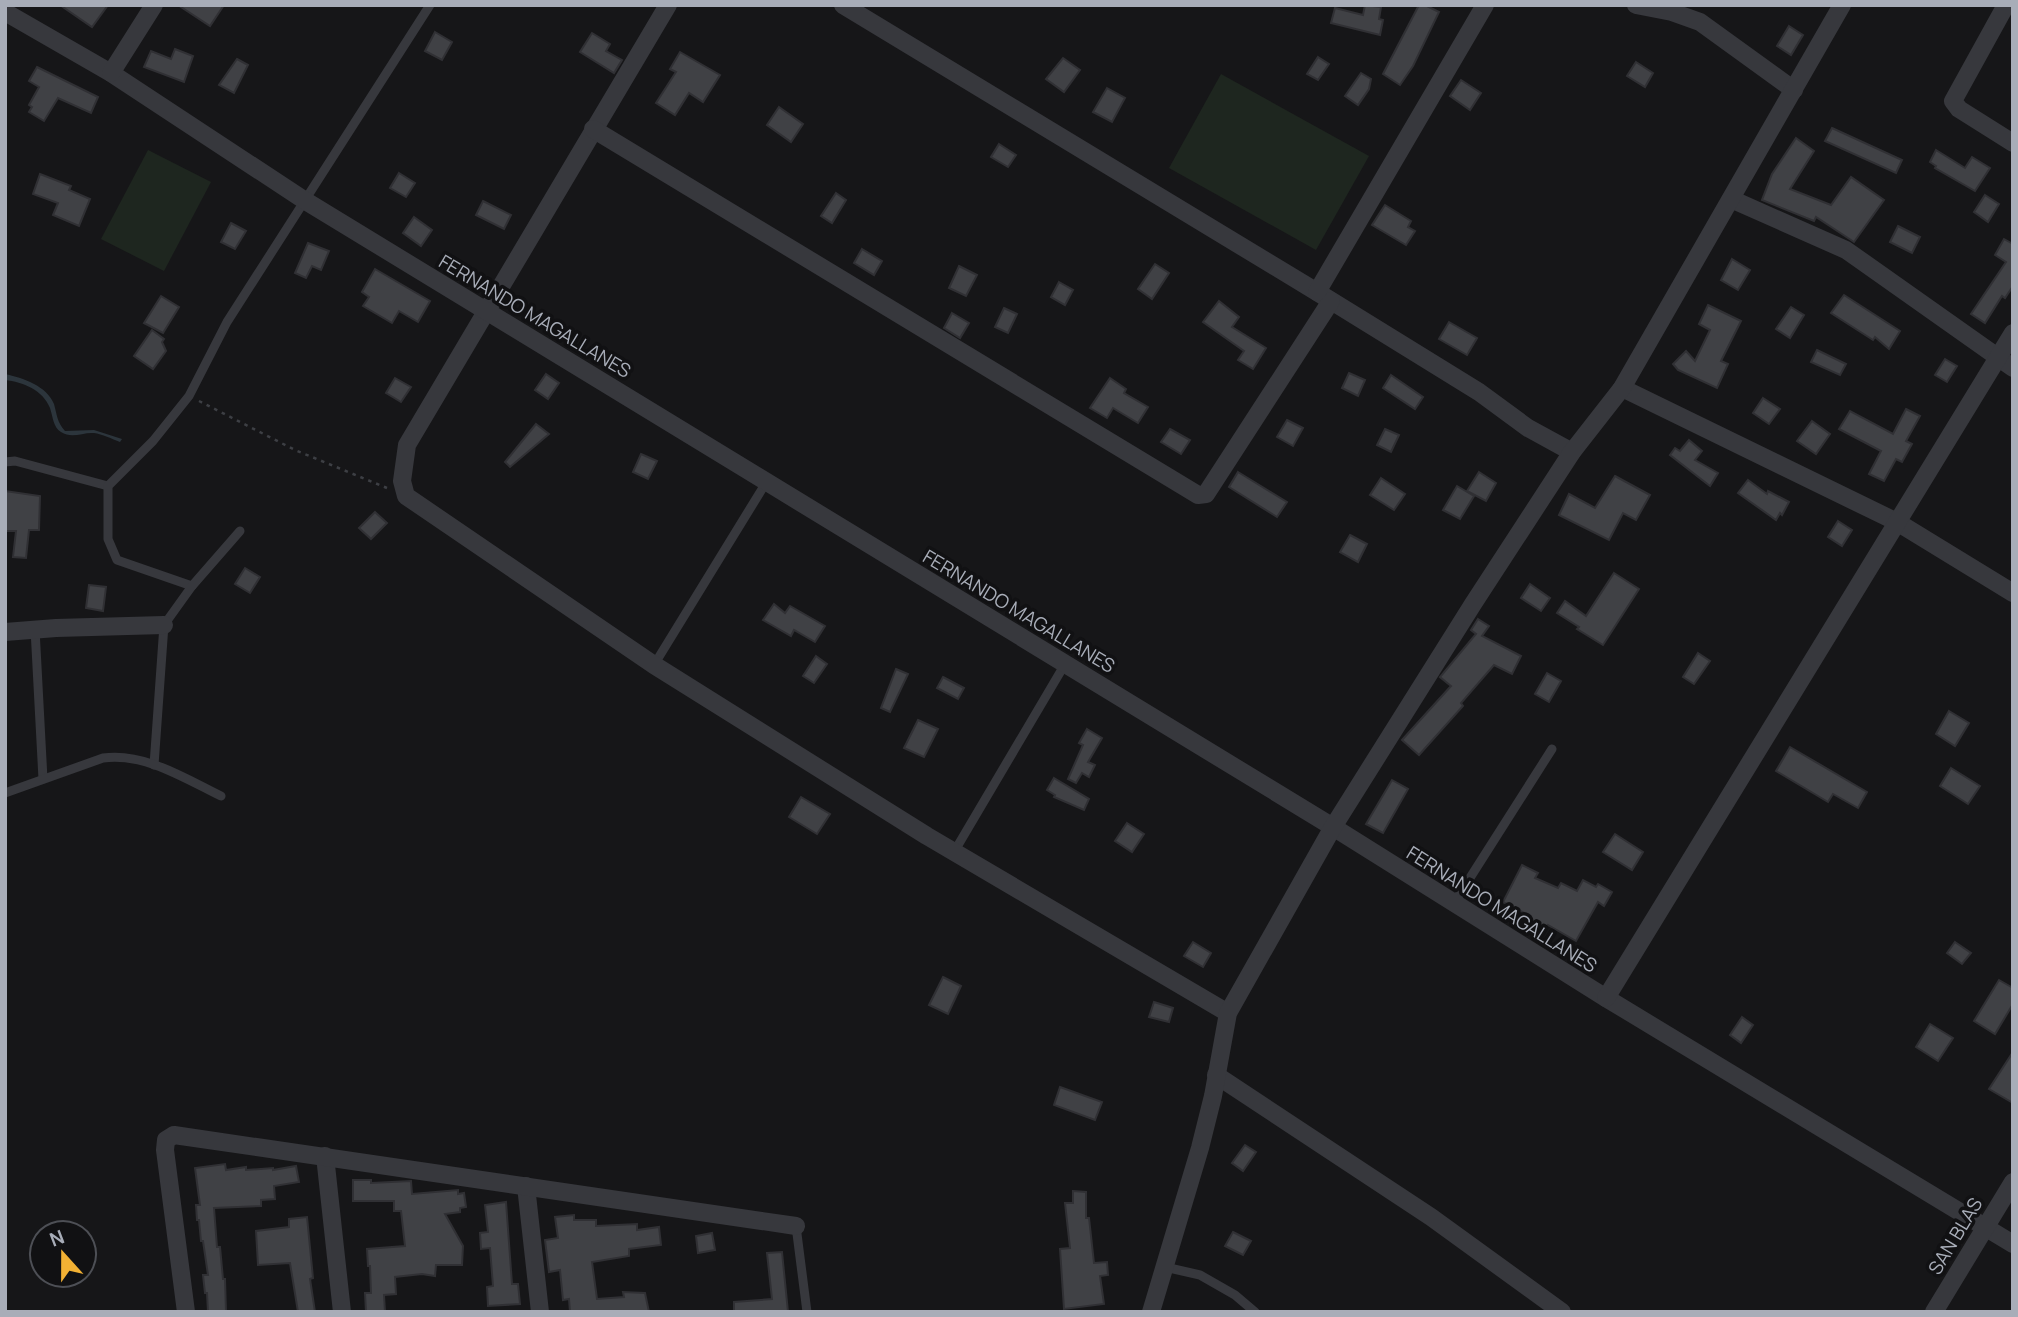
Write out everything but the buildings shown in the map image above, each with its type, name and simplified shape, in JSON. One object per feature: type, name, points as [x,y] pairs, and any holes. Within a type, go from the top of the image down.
[{"type":"street","points":[[111,73],[154,5]]},
{"type":"street","points":[[668,5],[408,445],[402,481],[406,496],[654,665],[954,852],[1228,1013]]},
{"type":"street","points":[[843,5],[1479,392],[1528,428],[1572,452]]},
{"type":"street","points":[[593,129],[1198,495],[1206,494],[1324,297],[1485,5]]},
{"type":"street","points":[[1636,5],[1672,12],[1700,22],[1794,90]]},
{"type":"street","points":[[1151,1312],[1200,1148],[1228,1013],[1333,827],[1473,604],[1572,452],[1622,388],[1842,5]]},
{"type":"street","points":[[2006,5],[1953,101],[1959,109],[2013,143]]},
{"type":"street","name":"FERNANDO MAGALLANES","points":[[5,12],[111,73],[304,200],[1333,827],[1606,998],[2013,1244]]},
{"type":"street","points":[[1731,199],[1846,250],[2005,363]]},
{"type":"street","points":[[1606,998],[1897,522],[2005,363],[2013,333]]},
{"type":"street","points":[[1622,388],[1897,522],[2013,593]]},
{"type":"street","points":[[5,632],[164,625]]},
{"type":"street","points":[[1216,1075],[1431,1217],[1562,1312]]},
{"type":"street","points":[[186,1312],[165,1150],[166,1140],[174,1135],[796,1226]]},
{"type":"street","points":[[325,1156],[342,1312]]},
{"type":"street","name":"SAN BLAS","points":[[1934,1312],[2013,1182]]},
{"type":"street","points":[[526,1186],[540,1312]]},
{"type":"lane","points":[[192,586],[117,560],[108,538],[108,486],[153,441],[189,396],[228,323],[430,5]]},
{"type":"lane","points":[[5,462],[15,461],[108,486]]},
{"type":"lane","points":[[654,665],[766,481]]},
{"type":"lane","points":[[154,765],[164,625],[192,586],[240,531]]},
{"type":"lane","points":[[35,629],[43,779]]},
{"type":"lane","points":[[954,852],[1065,664]]},
{"type":"lane","points":[[1454,903],[1552,749]]},
{"type":"lane","points":[[5,793],[103,758],[116,756],[154,765],[221,796]]},
{"type":"lane","points":[[796,1226],[807,1312]]},
{"type":"lane","points":[[1166,1267],[1200,1275],[1235,1295],[1255,1312]]},
{"type":"path","points":[[189,396],[295,450],[406,496]]},
{"type":"shaded area","points":[[1221,74],[1369,156],[1316,250],[1169,168]]},
{"type":"shaded area","points":[[148,150],[211,182],[164,271],[101,239]]},
{"type":"shaded area","points":[[5,374],[27,381],[46,392],[65,431],[94,430],[122,439],[120,442],[94,433],[73,435],[61,432],[55,425],[43,396],[25,385],[5,380]]}]
